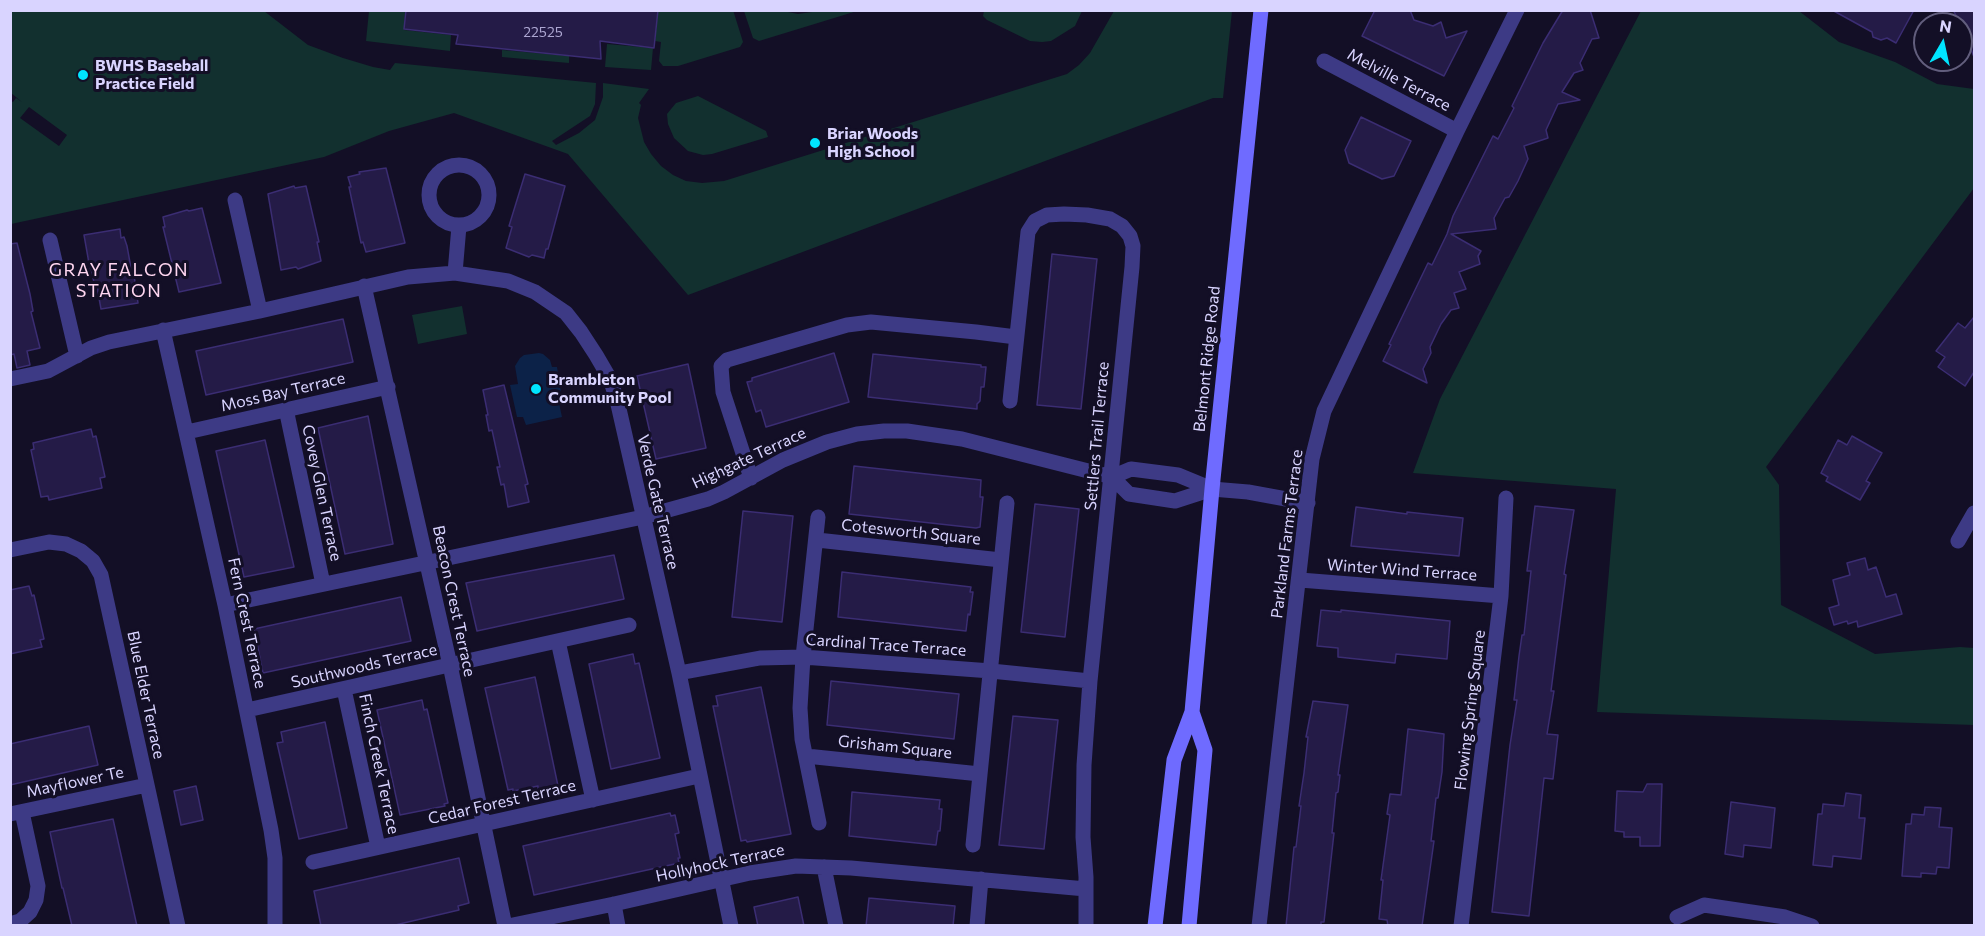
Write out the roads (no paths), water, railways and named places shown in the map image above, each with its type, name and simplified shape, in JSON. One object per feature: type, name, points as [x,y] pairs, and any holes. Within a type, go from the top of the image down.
[{"type":"main road","name":"Belmont Ridge Road","points":[[1155,926],[1174,760],[1192,712],[1212,489],[1262,10]]},
{"type":"main road","name":"Belmont Ridge Road","points":[[1189,926],[1205,750],[1192,712]]},
{"type":"street","name":"Parkland Farms Terrace","points":[[1258,926],[1300,580],[1312,459],[1324,411],[1517,10]]},
{"type":"street","name":"Melville Terrace","points":[[1324,61],[1457,131]]},
{"type":"street","points":[[462,165],[481,174],[490,192],[485,212],[470,224],[459,226],[450,224],[434,213],[429,194],[436,176],[444,169],[462,165]]},
{"type":"street","points":[[235,200],[260,311]]},
{"type":"street","name":"Settlers Trail Terrace","points":[[1010,401],[1028,232],[1035,221],[1047,215],[1075,214],[1110,219],[1122,226],[1130,236],[1133,246],[1112,477],[1090,681],[1083,785],[1086,926]]},
{"type":"street","points":[[455,273],[459,226]]},
{"type":"street","points":[[51,240],[77,356]]},
{"type":"street","name":"Verde Gate Terrace","points":[[10,379],[48,370],[91,348],[110,342],[260,311],[408,276],[455,273],[508,281],[534,292],[566,313],[581,332],[610,379],[617,400],[679,673],[731,926]]},
{"type":"street","name":"Beacon Crest Terrace","points":[[364,286],[450,664],[506,926]]},
{"type":"street","points":[[751,478],[723,392],[721,366],[727,360],[847,325],[871,322],[1016,337]]},
{"type":"street","name":"Fern Crest Terrace","points":[[163,330],[225,605],[271,830],[275,858],[275,926]]},
{"type":"street","name":"Moss Bay Terrace","points":[[187,432],[388,387]]},
{"type":"street","name":"Covey Glen Terrace","points":[[286,409],[323,584]]},
{"type":"street","name":"Highgate Terrace","points":[[225,605],[643,517],[708,499],[783,460],[827,442],[884,430],[962,439],[1112,477],[1129,494],[1175,501],[1212,489]]},
{"type":"street","name":"Highgate Terrace","points":[[1112,477],[1131,469],[1178,475],[1212,489]]},
{"type":"street","points":[[1212,489],[1248,492],[1308,503]]},
{"type":"street","name":"Flowing Spring Square","points":[[1461,926],[1502,596],[1506,498]]},
{"type":"street","name":"Cotesworth Square","points":[[991,671],[1007,503]]},
{"type":"street","points":[[1958,541],[1974,513]]},
{"type":"street","name":"Cotesworth Square","points":[[803,657],[818,517]]},
{"type":"street","name":"Cotesworth Square","points":[[817,540],[1001,560]]},
{"type":"street","name":"Blue Elder Terrace","points":[[10,550],[49,542],[66,544],[81,551],[93,561],[101,575],[178,926]]},
{"type":"street","name":"Winter Wind Terrace","points":[[1300,580],[1502,596]]},
{"type":"street","name":"Southwoods Terrace","points":[[247,710],[629,625]]},
{"type":"street","points":[[558,641],[593,800]]},
{"type":"street","points":[[803,657],[800,723],[819,823]]},
{"type":"street","name":"Cardinal Trace Terrace","points":[[679,673],[760,658],[803,657],[1090,681]]},
{"type":"street","points":[[973,844],[991,671]]},
{"type":"street","name":"Finch Creek Terrace","points":[[344,688],[378,848]]},
{"type":"street","name":"Grisham Square","points":[[806,756],[980,774]]},
{"type":"street","name":"Cedar Forest Terrace","points":[[313,862],[699,776]]},
{"type":"street","name":"Mayflower Te","points":[[16,813],[147,784]]},
{"type":"street","points":[[10,924],[20,921],[30,912],[36,900],[38,886],[16,813]]},
{"type":"street","name":"Hollyhock Terrace","points":[[506,926],[782,867],[824,867],[1086,889]]},
{"type":"street","points":[[824,867],[836,926]]},
{"type":"street","points":[[977,926],[981,879]]},
{"type":"street","points":[[614,904],[618,926]]},
{"type":"street","points":[[1677,917],[1704,905],[1785,917],[1812,926]]},
{"type":"water","name":"Brambleton Community Pool","points":[[539,353],[550,360],[552,367],[557,367],[561,392],[557,394],[562,417],[526,425],[523,417],[517,417],[510,385],[518,384],[515,366],[520,358],[524,355]]},
{"type":"place","name":"BWHS Baseball Practice Field","points":[[83,75]]},
{"type":"place","name":"Briar Woods High School","points":[[815,143]]},
{"type":"place","name":"Brambleton Community Pool","points":[[536,389]]},
{"type":"district","name":"GRAY FALCON STATION","points":[[119,280]]}]
